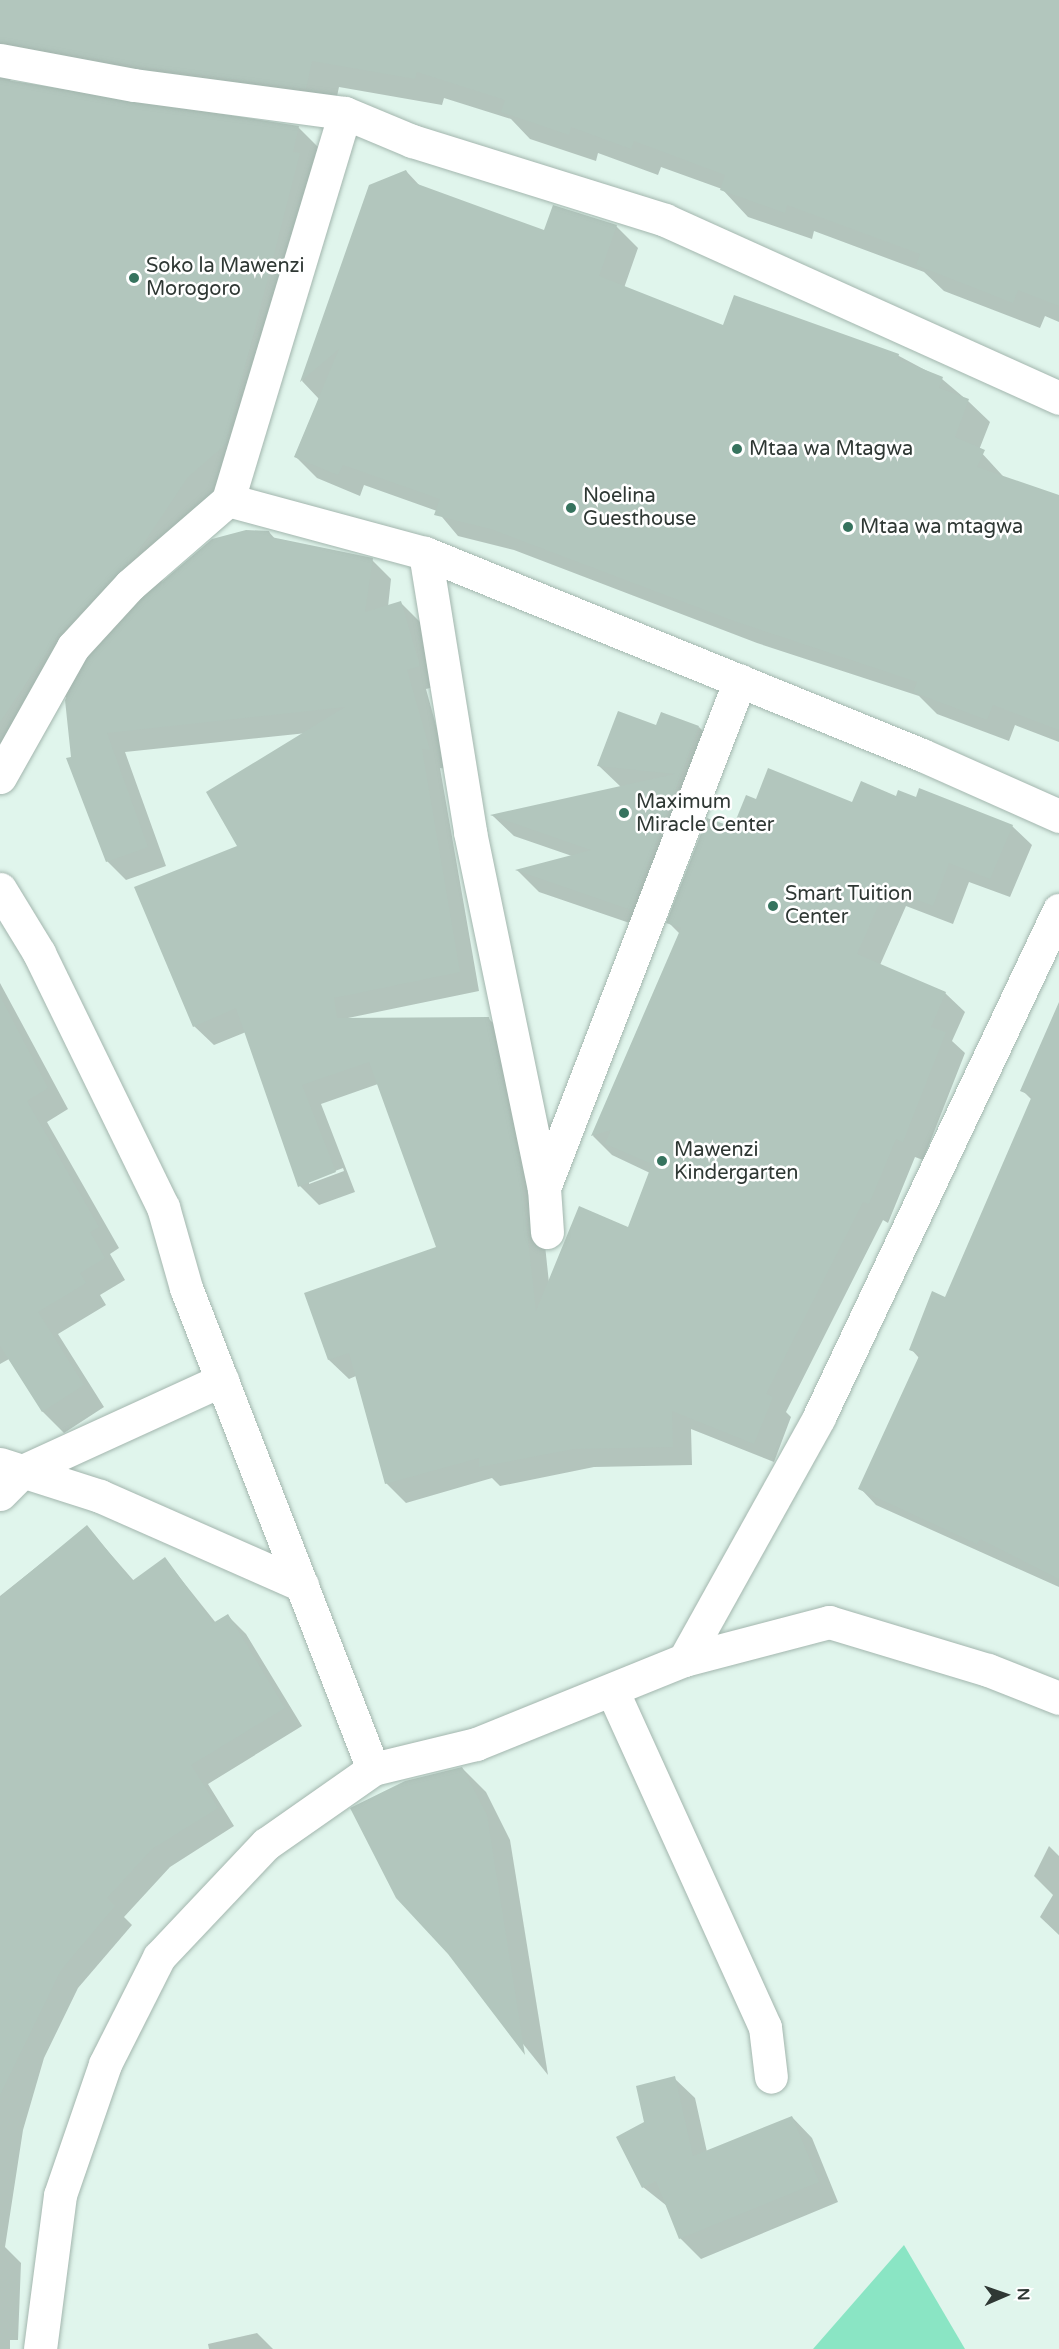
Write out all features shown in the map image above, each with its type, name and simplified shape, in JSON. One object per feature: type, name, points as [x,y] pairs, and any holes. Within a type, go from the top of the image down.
[{"type":"street","points":[[0,60],[134,85],[345,113],[412,141],[664,220],[1059,398]]},
{"type":"street","points":[[0,777],[73,647],[130,585],[228,500],[345,113]]},
{"type":"street","points":[[228,500],[424,553],[637,644],[740,680],[1059,816]]},
{"type":"street","points":[[424,553],[470,832],[544,1188],[547,1232]]},
{"type":"street","points":[[544,1188],[740,680]]},
{"type":"street","points":[[0,889],[39,953],[163,1207],[222,1380],[373,1769]]},
{"type":"street","points":[[684,1660],[819,1417],[1059,910]]},
{"type":"street","points":[[0,1494],[12,1467],[222,1380]]},
{"type":"street","points":[[12,1467],[100,1496],[302,1585]]},
{"type":"street","points":[[40,2349],[60,2195],[105,2064],[159,1957],[266,1844],[373,1769],[477,1744],[613,1692],[684,1660],[829,1623],[988,1670],[1059,1698]]},
{"type":"street","points":[[613,1692],[765,2027],[771,2077]]},
{"type":"green space","points":[[904,2245],[965,2349],[813,2349]]},
{"type":"building","points":[[0,0],[1059,0],[1059,306],[1018,290],[1013,303],[916,265],[920,254],[787,205],[785,213],[720,190],[725,175],[634,141],[631,149],[571,127],[569,135],[501,112],[505,100],[417,72],[415,79],[312,61],[306,89],[137,66],[0,42]]},
{"type":"building","name":"Soko la Mawenzi Morogoro","points":[[0,79],[299,126],[293,152],[300,153],[225,445],[188,477],[135,556],[59,634],[0,722]]},
{"type":"building","points":[[406,170],[412,182],[544,230],[553,205],[617,225],[599,276],[723,325],[734,295],[899,354],[898,359],[943,377],[939,388],[969,399],[955,437],[985,450],[977,467],[1059,495],[1059,730],[993,705],[987,720],[913,692],[917,682],[734,621],[491,529],[434,515],[440,499],[343,465],[338,475],[294,457],[339,349],[300,382],[369,185]]},
{"type":"building","points":[[246,530],[269,531],[271,537],[373,558],[365,612],[401,601],[420,666],[407,670],[430,750],[422,749],[460,972],[334,998],[337,1018],[489,1017],[519,1159],[536,1311],[579,1206],[628,1227],[652,1164],[605,1144],[611,1130],[591,1136],[681,928],[666,923],[707,818],[733,827],[746,795],[756,799],[768,768],[852,802],[861,781],[896,796],[898,790],[916,797],[919,788],[1013,825],[990,879],[949,863],[933,906],[886,888],[857,954],[946,992],[931,1027],[946,1032],[903,1142],[896,1139],[869,1204],[863,1202],[766,1394],[773,1397],[754,1444],[672,1411],[673,1447],[574,1449],[479,1467],[479,1458],[385,1484],[349,1353],[328,1360],[304,1293],[436,1247],[369,1062],[302,1085],[336,1172],[298,1187],[236,1008],[193,1027],[134,887],[237,846],[206,792],[345,707],[107,733],[148,847],[106,862],[66,758],[71,757],[65,700],[88,658],[143,598],[212,539]]},
{"type":"building","points":[[618,711],[656,725],[661,712],[699,726],[631,910],[515,870],[591,850],[490,815],[675,774],[597,766]]},
{"type":"building","points":[[0,996],[48,1088],[27,1101],[99,1227],[90,1232],[105,1258],[80,1273],[86,1283],[38,1312],[84,1385],[42,1412],[0,1346]]},
{"type":"building","points":[[1059,1002],[1059,1579],[980,1539],[977,1544],[858,1489],[920,1354],[909,1350],[932,1291],[945,1297],[1032,1096],[1020,1091]]},
{"type":"building","points":[[87,1525],[132,1581],[165,1557],[213,1623],[228,1614],[285,1708],[191,1765],[218,1808],[152,1849],[107,1898],[115,1906],[61,1970],[0,2095],[0,1597]]},
{"type":"building","points":[[462,1767],[487,1815],[525,2055],[448,1954],[396,1898],[350,1808],[405,1781]]},
{"type":"building","points":[[675,2076],[693,2156],[792,2116],[819,2182],[679,2239],[656,2181],[642,2188],[616,2137],[644,2122],[636,2086]]},
{"type":"place","name":"Soko la Mawenzi Morogoro","points":[[134,278]]},
{"type":"place","name":"Mtaa wa Mtagwa","points":[[737,449]]},
{"type":"place","name":"Noelina Guesthouse","points":[[571,508]]},
{"type":"place","name":"Mtaa wa mtagwa","points":[[848,527]]},
{"type":"place","name":"Maximum Miracle Center","points":[[624,813]]},
{"type":"place","name":"Smart Tuition Center","points":[[773,906]]},
{"type":"place","name":"Mawenzi Kindergarten","points":[[662,1161]]}]
